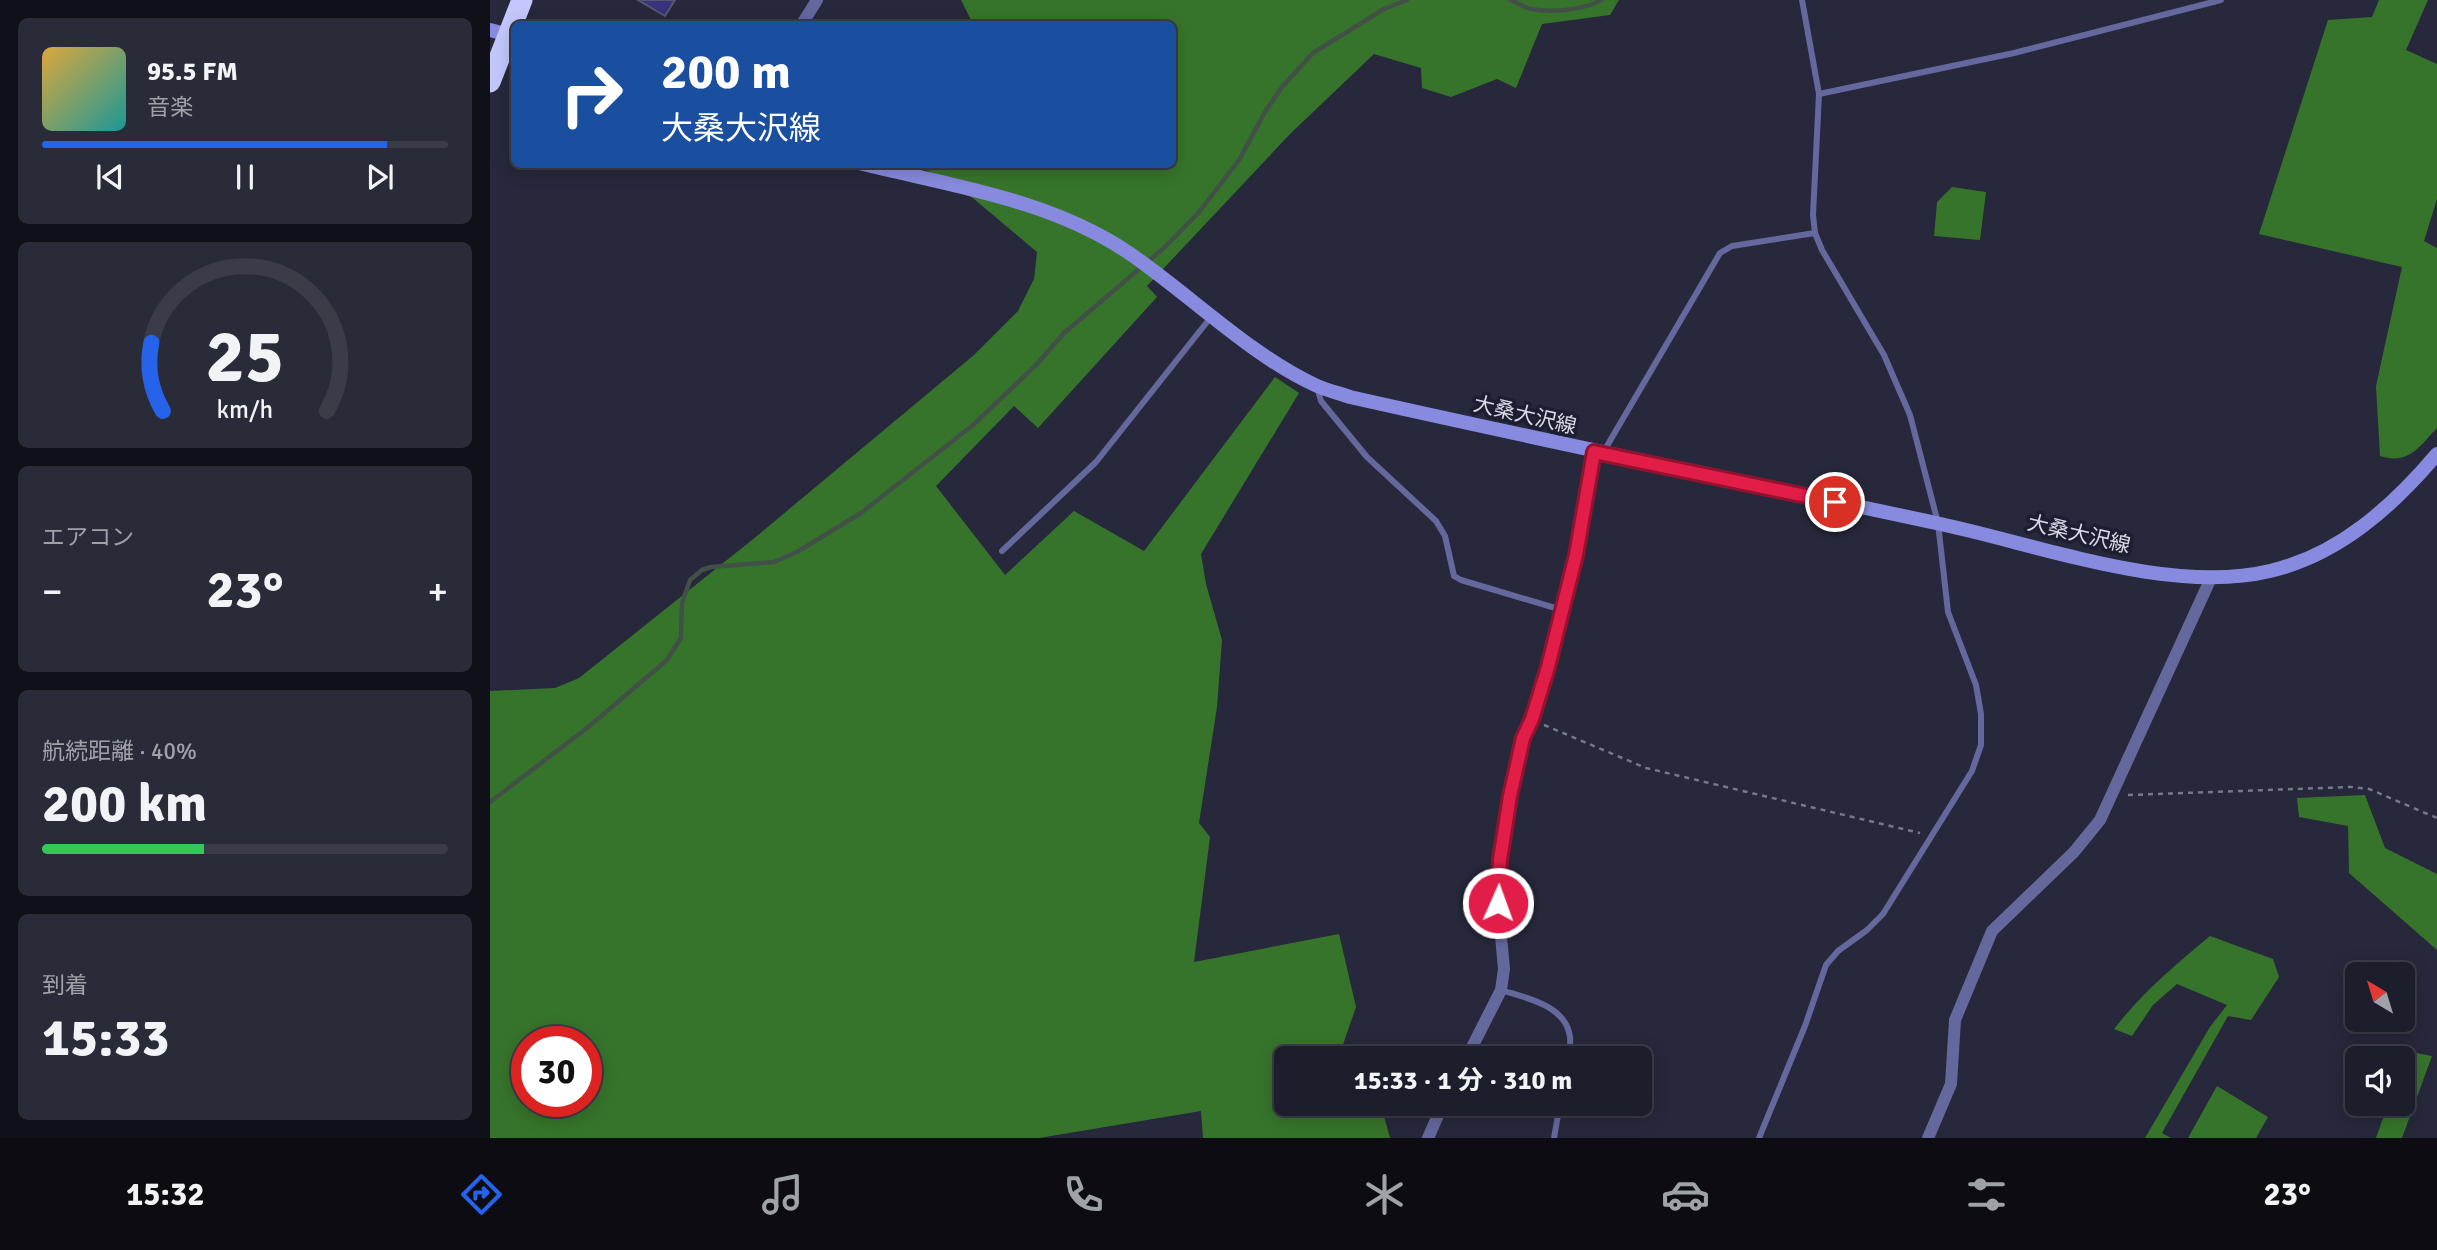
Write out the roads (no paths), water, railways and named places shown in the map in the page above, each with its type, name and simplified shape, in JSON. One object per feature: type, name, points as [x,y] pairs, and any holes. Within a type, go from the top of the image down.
[{"type":"highway","points":[[511,21],[522,0]]},
{"type":"highway","points":[[490,82],[505,33]]},
{"type":"main road","name":"大桑大沢線","points":[[879,168],[1009,200],[1075,223],[1128,252],[1277,363],[1316,386],[1350,397],[1599,453],[1938,523],[2117,566],[2211,578],[2270,571],[2328,550],[2384,510],[2437,454]]},
{"type":"street","points":[[804,21],[817,0]]},
{"type":"street","points":[[1472,1046],[1501,989],[1504,969],[1498,903],[1500,860],[1510,796],[1523,738],[1532,719],[1562,610],[1599,453]]},
{"type":"street","points":[[1928,1138],[1951,1084],[1955,1020],[1992,931],[2074,852],[2100,820],[2211,578]]},
{"type":"street","points":[[1428,1138],[1438,1116]]},
{"type":"lane","points":[[1759,1138],[1805,1026],[1826,965],[1838,951],[1867,930],[1882,914],[1972,771],[1981,745],[1981,714],[1976,685],[1948,612],[1938,523],[1910,415],[1884,355],[1822,250],[1815,233],[1813,215],[1819,94],[1802,0]]},
{"type":"lane","points":[[1819,94],[2014,53],[2221,0]]},
{"type":"lane","points":[[1599,453],[1720,253],[1732,246],[1815,233]]},
{"type":"lane","points":[[1002,551],[1096,462],[1212,315]]},
{"type":"lane","points":[[1316,386],[1321,401],[1367,457],[1436,521],[1445,536],[1454,576],[1562,610]]},
{"type":"lane","points":[[1501,989],[1545,1004],[1565,1019],[1571,1038],[1569,1046]]},
{"type":"lane","points":[[1555,1138],[1558,1116]]},
{"type":"waterway","points":[[490,802],[587,728],[667,660],[681,638],[682,603],[690,580],[702,570],[711,567],[774,562],[797,552],[861,513],[973,425],[1036,365],[1064,333],[1165,247],[1199,212],[1239,160],[1282,87],[1313,53],[1384,9],[1407,0]]},
{"type":"waterway","points":[[1510,0],[1531,9],[1549,11],[1577,8],[1602,0]]}]
